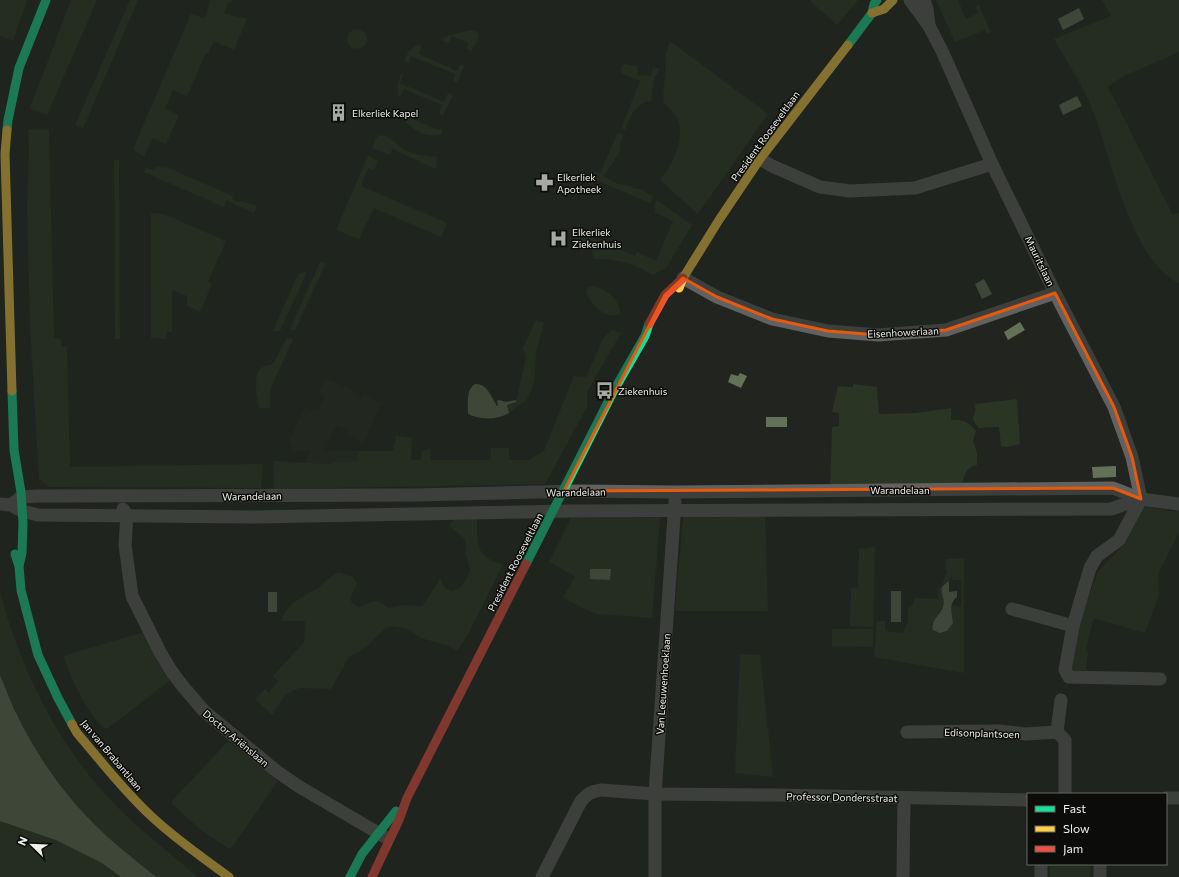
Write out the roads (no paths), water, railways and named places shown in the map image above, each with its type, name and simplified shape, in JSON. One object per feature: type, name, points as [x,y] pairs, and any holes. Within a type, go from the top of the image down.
[{"type":"street","name":"Jan van Brabantlaan","points":[[10,482],[14,450],[5,154],[8,120],[19,68],[46,0]]},
{"type":"street","name":"President Rooseveltlaan","points":[[675,300],[683,278],[719,220],[760,159],[872,13],[874,4],[877,0]]},
{"type":"street","name":"President Rooseveltlaan","points":[[872,13],[884,9],[893,0]]},
{"type":"street","name":"Mauritslaan","points":[[910,0],[929,26],[942,51],[992,164],[1055,293],[1114,407],[1132,456],[1141,499]]},
{"type":"street","name":"Mauritslaan","points":[[924,0],[927,9],[929,26]]},
{"type":"street","points":[[760,159],[772,166],[820,187],[850,190],[915,188],[992,164]]},
{"type":"street","name":"President Rooseveltlaan","points":[[372,877],[390,840],[407,798],[613,392],[645,336],[650,321],[665,295],[683,278]]},
{"type":"street","name":"Eisenhowerlaan","points":[[683,278],[717,297],[772,319],[828,332],[878,335],[946,330],[1055,293]]},
{"type":"street","name":"President Rooseveltlaan","points":[[645,336],[659,326]]},
{"type":"street","name":"Jan van Brabantlaan","points":[[14,450],[20,475],[13,505],[24,533],[19,566]]},
{"type":"street","name":"Warandelaan","points":[[13,505],[116,497],[407,496],[564,491],[675,492],[1113,488],[1141,499],[1177,502]]},
{"type":"street","name":"Van Leeuwenhoeklaan","points":[[655,877],[655,794],[675,492]]},
{"type":"street","points":[[116,497],[127,515]]},
{"type":"street","points":[[1141,499],[1119,540],[1098,556],[1090,568],[1072,626],[1065,670],[1069,677],[1160,679]]},
{"type":"street","name":"Warandelaan","points":[[13,505],[38,515],[255,517],[553,511],[1111,509],[1141,499]]},
{"type":"street","name":"Doctor Ariënslaan","points":[[127,515],[125,545],[132,596],[160,652],[181,684],[203,710],[275,770],[298,786],[390,840]]},
{"type":"street","name":"Jan van Brabantlaan","points":[[13,540],[19,566],[21,590],[38,655],[58,698],[77,733],[126,791],[141,806],[192,850],[228,877]]},
{"type":"street","points":[[1012,609],[1072,626]]},
{"type":"street","points":[[1061,700],[1057,732],[1065,740],[1065,793]]},
{"type":"street","name":"Edisonplantsoen","points":[[907,732],[998,732],[1026,734],[1057,732]]},
{"type":"street","name":"Professor Dondersstraat","points":[[542,877],[581,801],[593,791],[600,790],[655,794],[1027,800]]},
{"type":"street","name":"President Rooseveltlaan","points":[[350,877],[362,854],[407,798]]},
{"type":"street","points":[[903,877],[904,798]]},
{"type":"street","points":[[1167,798],[1179,798]]},
{"type":"street","points":[[1041,865],[1041,877]]},
{"type":"street","points":[[1100,865],[1100,877]]},
{"type":"place","name":"Elkerliek Kapel","points":[[339,113]]},
{"type":"place","name":"Elkerliek Apotheek","points":[[544,183]]},
{"type":"place","name":"Elkerliek Ziekenhuis","points":[[559,238]]},
{"type":"place","name":"Ziekenhuis","points":[[605,391]]}]
